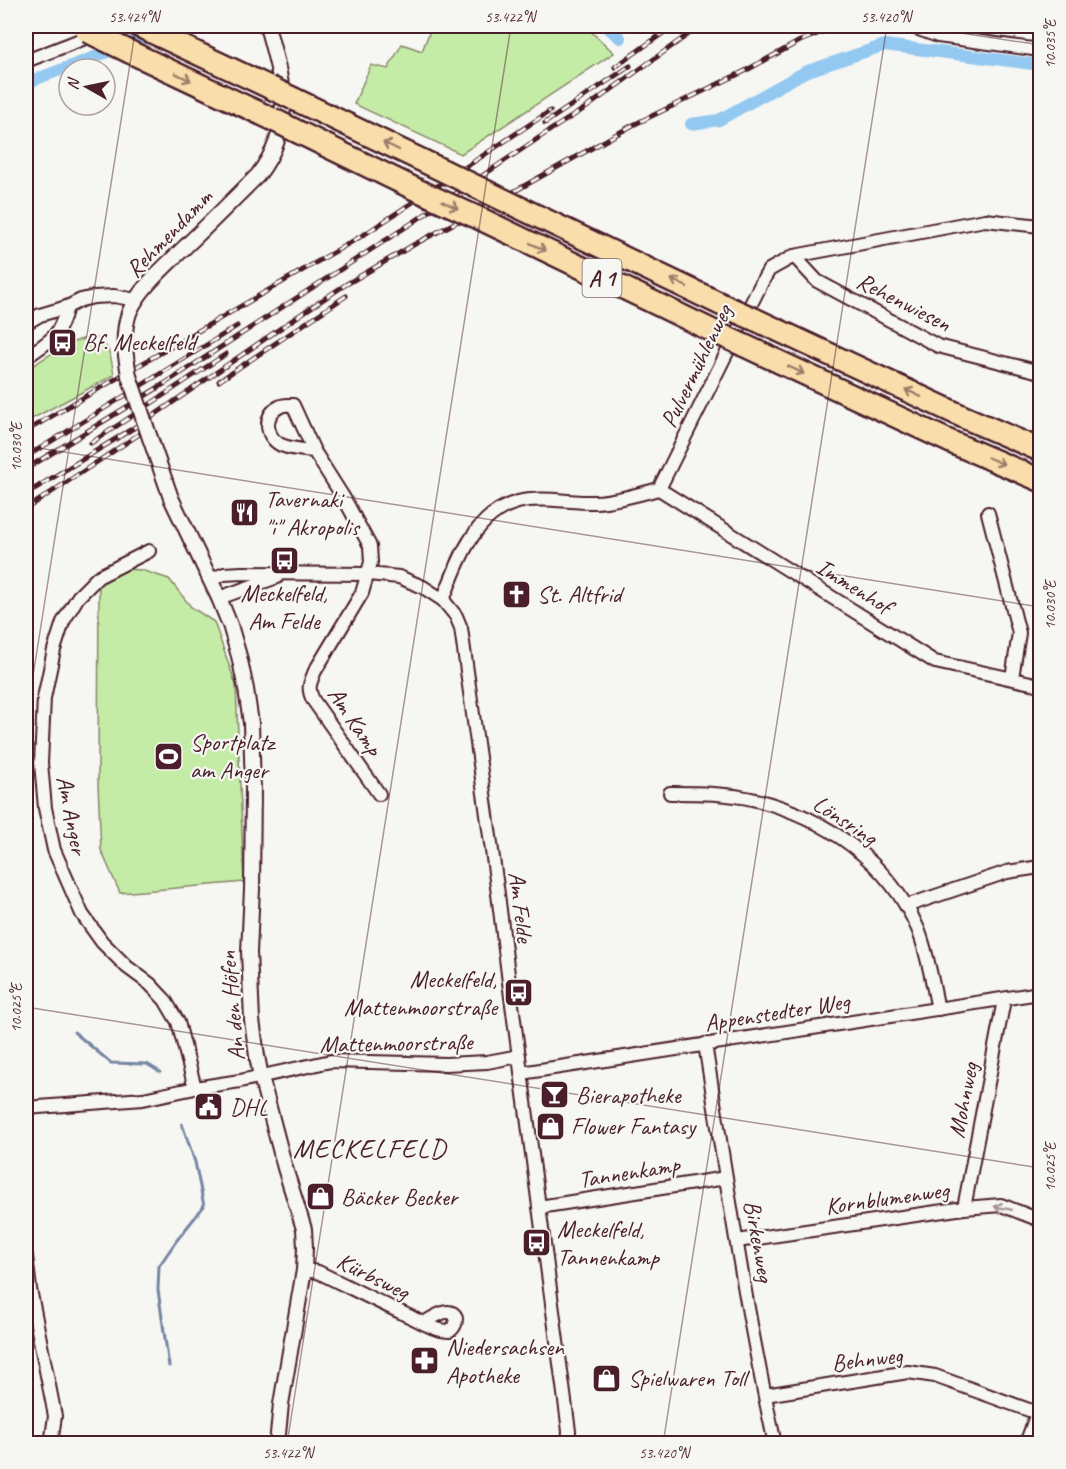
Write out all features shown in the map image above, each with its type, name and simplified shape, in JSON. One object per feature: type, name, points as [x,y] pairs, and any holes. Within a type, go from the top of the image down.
[{"type":"highway","name":"A 1","points":[[139,26],[754,320],[1041,450]]},
{"type":"highway","name":"A 1","points":[[81,28],[743,345],[951,442],[1041,480]]},
{"type":"street","points":[[26,61],[116,26]]},
{"type":"street","name":"Rehmendamm","points":[[219,598],[171,498],[129,376],[124,336],[130,311],[154,277],[258,175],[269,161],[281,129],[284,108],[281,82],[267,26]]},
{"type":"street","points":[[910,26],[938,36],[1041,50]]},
{"type":"street","name":"Pulvermühlenweg","points":[[659,489],[770,270],[794,256],[985,219],[1041,226]]},
{"type":"street","name":"Rehenwiesen","points":[[794,256],[817,281],[938,346],[1041,372]]},
{"type":"street","points":[[26,323],[40,315],[81,300],[102,296],[136,300]]},
{"type":"street","points":[[26,357],[56,335],[63,323],[67,307]]},
{"type":"street","points":[[210,580],[224,574],[242,573],[369,574],[370,546],[345,500],[314,451]]},
{"type":"street","points":[[443,600],[466,545],[477,530],[501,509],[518,502],[533,500],[597,502],[659,489]]},
{"type":"street","name":"Immenhof","points":[[659,489],[935,662],[1041,685]]},
{"type":"street","points":[[988,513],[1019,633],[1012,678]]},
{"type":"street","name":"Am Anger","points":[[149,551],[98,577],[78,597],[63,622],[54,650],[44,698],[41,763],[45,808],[54,850],[82,914],[102,942],[165,1000],[178,1022],[195,1088]]},
{"type":"street","points":[[219,598],[284,574]]},
{"type":"street","name":"Am Felde","points":[[369,574],[399,577],[423,587],[443,600],[456,616],[461,628],[498,894],[568,1443]]},
{"type":"street","name":"Am Kamp","points":[[369,574],[362,593],[315,671],[309,692],[379,794]]},
{"type":"street","name":"An den Höfen","points":[[219,598],[239,656],[251,723],[253,789],[249,963],[252,1020],[261,1077],[304,1229],[304,1270],[286,1366],[278,1439]]},
{"type":"street","name":"Lönsring","points":[[670,793],[704,793],[755,799],[782,807],[826,828],[845,840],[878,868],[906,906],[927,956],[938,1009]]},
{"type":"street","points":[[906,906],[1007,872],[1041,867]]},
{"type":"street","name":"Appenstedter Weg","points":[[521,1073],[1041,993]]},
{"type":"street","name":"Mohnweg","points":[[964,1208],[1004,1000]]},
{"type":"street","name":"Birkenweg","points":[[705,1044],[737,1241],[775,1443]]},
{"type":"street","name":"Mattenmoorstraße","points":[[26,1108],[143,1099],[261,1077],[331,1061],[446,1064],[487,1062],[519,1056]]},
{"type":"street","name":"Tannenkamp","points":[[539,1208],[726,1178]]},
{"type":"street","name":"Kornblumenweg","points":[[737,1241],[964,1208],[1001,1205],[1041,1220]]},
{"type":"street","points":[[26,1256],[30,1289],[55,1416],[51,1443]]},
{"type":"street","name":"Kürbsweg","points":[[304,1270],[318,1272],[423,1323]]},
{"type":"street","name":"Behnweg","points":[[765,1395],[908,1372],[936,1376],[1039,1413]]},
{"type":"street","points":[[1026,1443],[1039,1413]]},
{"type":"green space","points":[[432,26],[585,26],[614,53],[461,154],[354,104],[371,65],[388,69],[402,44],[422,51]]},
{"type":"green space","points":[[94,337],[107,348],[114,375],[26,422],[26,370],[67,345]]},
{"type":"green space","name":"Sportplatz am Anger","points":[[123,569],[141,570],[169,579],[191,607],[214,622],[236,685],[244,882],[120,893],[101,850],[98,783],[99,582]]},
{"type":"waterway","points":[[26,83],[176,26]]},
{"type":"waterway","points":[[606,26],[620,38]]},
{"type":"waterway","points":[[691,124],[719,120],[805,72],[885,45],[1040,65]]},
{"type":"waterway","points":[[74,1032],[111,1063],[147,1064],[160,1072]]},
{"type":"waterway","points":[[169,1366],[158,1290],[159,1266],[204,1206],[195,1162],[182,1124]]},
{"type":"railway","points":[[615,67],[673,26]]},
{"type":"railway","points":[[26,469],[164,384],[412,223],[587,107],[700,26]]},
{"type":"railway","points":[[26,494],[153,416],[345,285],[415,244],[633,125],[745,71],[800,41],[837,26]]},
{"type":"railway","points":[[545,123],[630,66]]},
{"type":"railway","points":[[26,431],[365,234],[550,111]]},
{"type":"railway","points":[[219,381],[346,296]]},
{"type":"railway","points":[[26,457],[237,326]]},
{"type":"railway","points":[[91,443],[226,354]]},
{"type":"railway","points":[[26,509],[141,433]]},
{"type":"place","name":"Bf. Meckelfeld","points":[[62,342]]},
{"type":"place","name":"Tavernaki \"i\" Akropolis","points":[[244,513]]},
{"type":"place","name":"Meckelfeld, Am Felde","points":[[284,560]]},
{"type":"place","name":"St. Altfrid","points":[[516,594]]},
{"type":"place","name":"Sportplatz am Anger","points":[[169,756]]},
{"type":"place","name":"Meckelfeld, Mattenmoorstraße","points":[[518,993]]},
{"type":"place","name":"Bierapotheke","points":[[555,1095]]},
{"type":"place","name":"DHL","points":[[209,1107]]},
{"type":"place","name":"Flower Fantasy","points":[[550,1126]]},
{"type":"place","name":"Bäcker Becker","points":[[320,1197]]},
{"type":"place","name":"Meckelfeld, Tannenkamp","points":[[536,1243]]},
{"type":"place","name":"Niedersachsen Apotheke","points":[[425,1361]]},
{"type":"place","name":"Spielwaren Toll","points":[[607,1378]]},
{"type":"district","name":"MECKELFELD","points":[[370,1148]]}]
